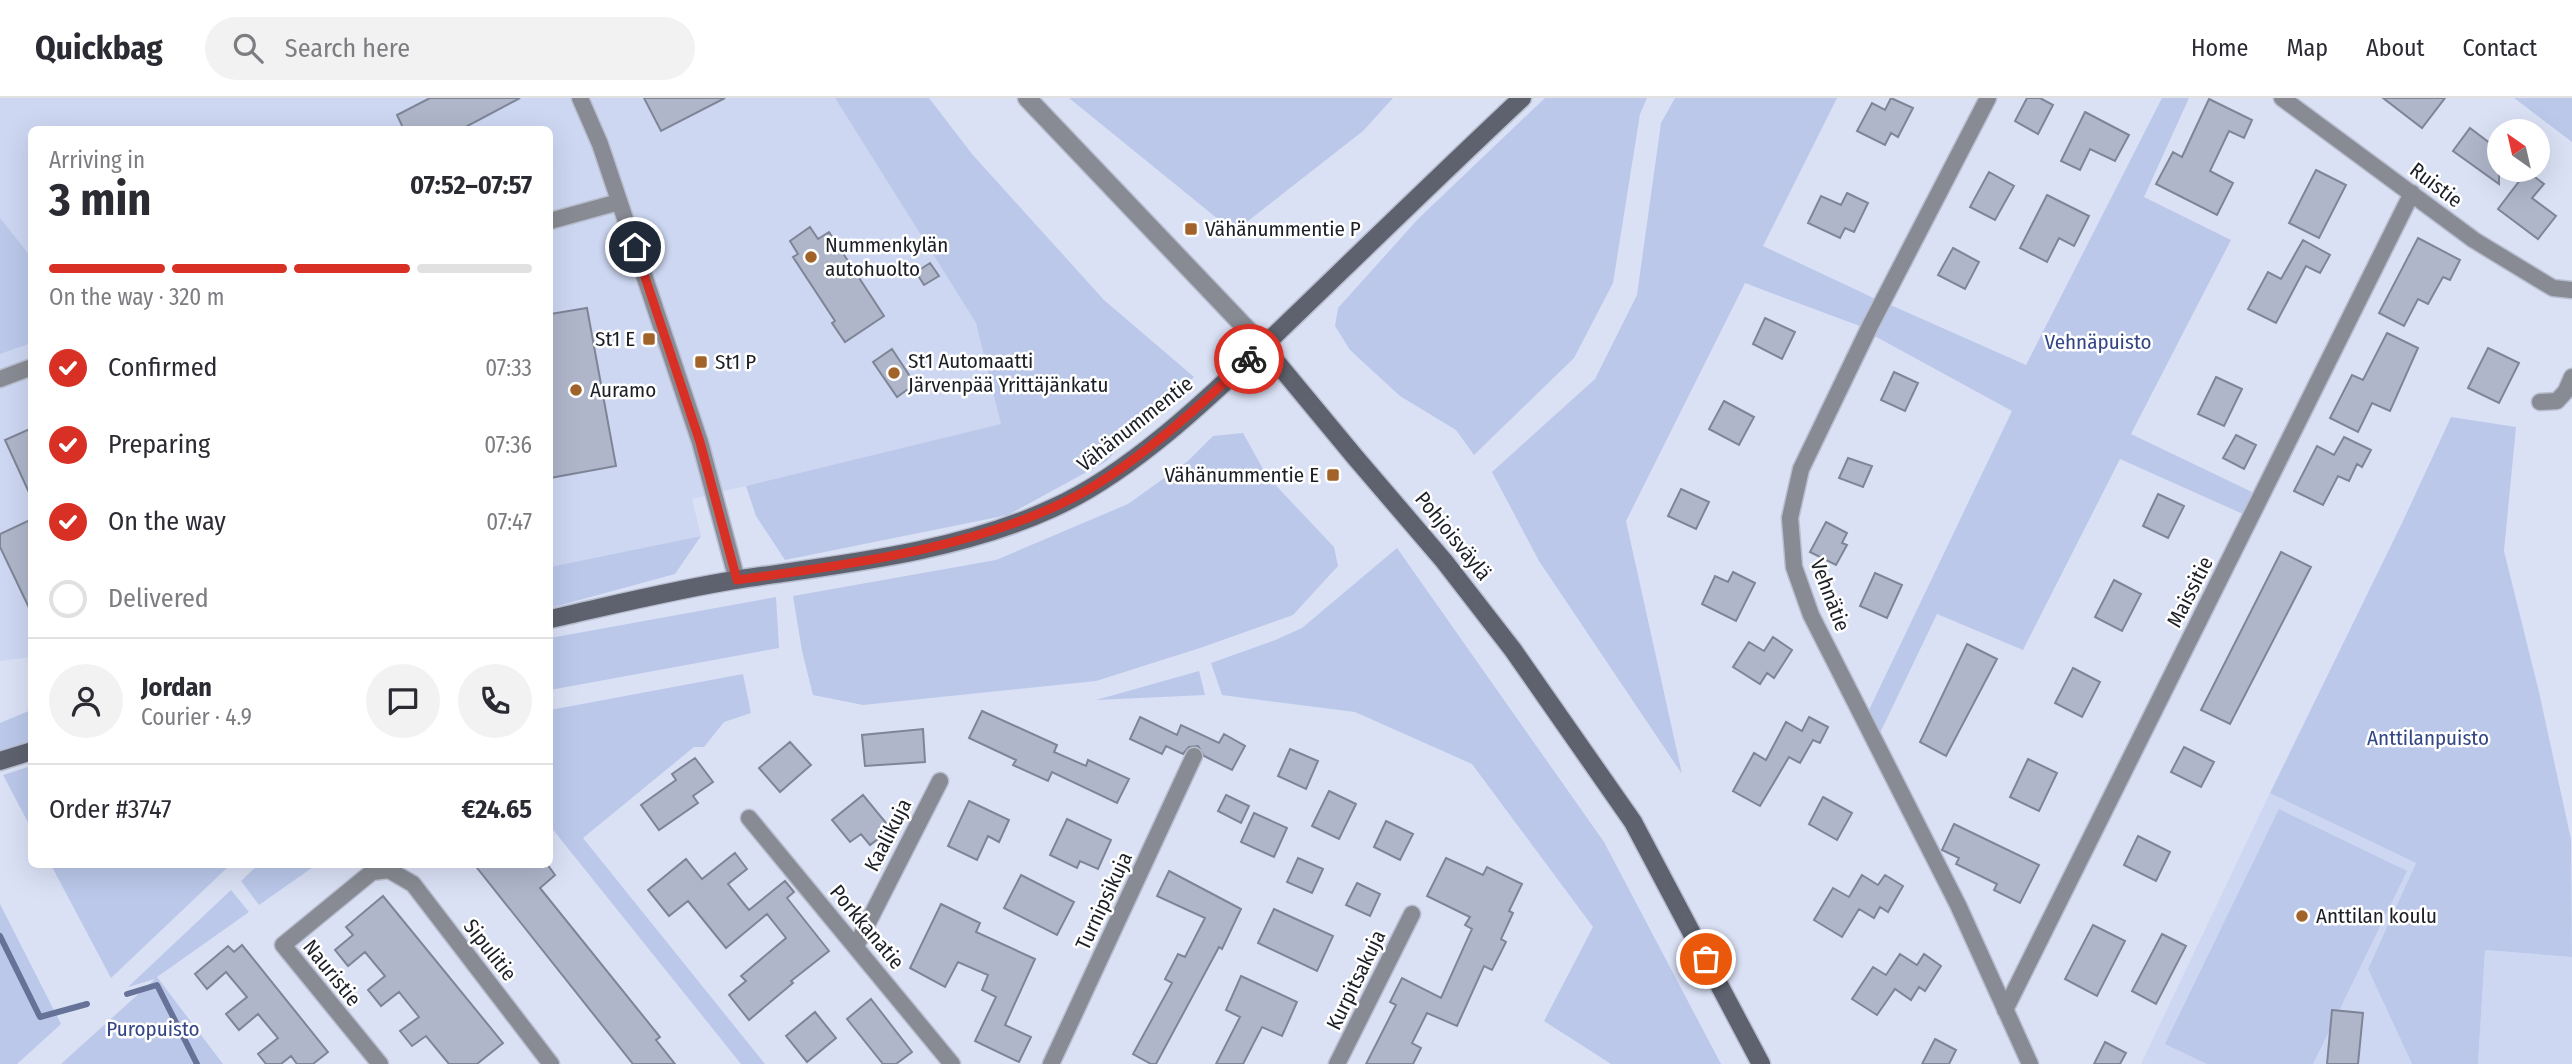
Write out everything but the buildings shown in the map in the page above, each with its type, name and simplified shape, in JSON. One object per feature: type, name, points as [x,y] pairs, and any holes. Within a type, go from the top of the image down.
[{"type":"main road","name":"Vähänummentie","points":[[553,618],[737,580],[903,552],[986,533],[1052,509],[1109,477],[1228,379],[1522,98]]},
{"type":"main road","name":"Pohjoisväylä","points":[[1263,346],[1406,514],[1483,610],[1633,822],[1761,1064]]},
{"type":"main road","points":[[0,761],[28,752]]},
{"type":"street","points":[[580,98],[600,144],[700,442],[737,580]]},
{"type":"street","name":"Pohjoisväylä","points":[[1027,98],[1263,346]]},
{"type":"street","name":"Vehnätie","points":[[1988,98],[1871,324],[1801,469],[1790,518],[1794,567],[1811,615],[1958,905],[2030,1064]]},
{"type":"street","name":"Ruistie","points":[[2282,98],[2474,240],[2553,288],[2572,290]]},
{"type":"street","name":"Maissitie","points":[[2005,1010],[2413,193]]},
{"type":"street","points":[[553,220],[619,202]]},
{"type":"street","points":[[0,379],[28,368]]},
{"type":"street","points":[[2540,402],[2557,401],[2566,391],[2572,377]]},
{"type":"street","name":"Turnipsikuja","points":[[1051,1064],[1194,757]]},
{"type":"street","name":"Kaalikuja","points":[[856,946],[940,781]]},
{"type":"street","name":"Porkkanatie","points":[[749,818],[952,1064]]},
{"type":"street","name":"Nauristie","points":[[380,1064],[283,945],[372,872],[389,870]]},
{"type":"street","name":"Sipulitie","points":[[389,870],[413,884],[551,1064]]},
{"type":"street","name":"Kurpitsakuja","points":[[1337,1064],[1412,914]]},
{"type":"shaded area","points":[[0,98],[835,98],[976,323],[1002,424],[692,499],[701,536],[553,566],[553,126],[28,126],[28,657],[0,661]]},
{"type":"shaded area","name":"Anttilan koulu","points":[[2270,793],[2416,863],[2368,969],[2412,1064],[2141,1064]]},
{"type":"shaded area","name":"Anttilan koulu","points":[[2485,950],[2572,957],[2572,1064],[2478,1064]]},
{"type":"green space","points":[[835,98],[929,98],[972,154],[1104,300],[1194,377],[1105,462],[1008,515],[785,560],[756,516],[746,486],[1001,424],[976,323]]},
{"type":"green space","points":[[1069,98],[1393,98],[1363,131],[1234,232]]},
{"type":"green space","points":[[1545,98],[1647,98],[1640,114],[1613,283],[1574,358],[1474,455],[1456,430],[1400,396],[1350,350],[1335,326],[1338,308],[1418,219]]},
{"type":"green space","points":[[1675,98],[1837,98],[1763,246],[1880,301],[1865,328],[1745,283],[1626,521],[1682,774],[1539,561],[1492,472],[1595,379],[1637,295],[1661,123]]},
{"type":"green space","name":"Vehnäpuisto","points":[[2162,98],[2189,98],[2144,197],[2231,240],[2131,434],[2252,492],[2243,514],[2120,459],[2023,650],[1937,614],[1879,735],[1869,710],[2012,411],[1871,334],[1886,303],[2026,365]]},
{"type":"green space","points":[[2514,98],[2572,98],[2572,142],[2550,125],[2550,119],[2542,119]]},
{"type":"green space","points":[[0,218],[28,253],[28,344],[0,354]]},
{"type":"green space","name":"Anttilanpuisto","points":[[2451,417],[2516,427],[2504,551],[2539,692],[2571,839],[2572,957],[2485,950],[2478,1064],[2412,1064],[2368,969],[2416,863],[2270,793]]},
{"type":"green space","points":[[1243,433],[1267,476],[1334,547],[1338,566],[1293,615],[1096,681],[863,705],[813,695],[793,596],[996,560],[1128,504],[1188,461],[1213,436]]},
{"type":"green space","points":[[701,536],[675,574],[553,607],[553,566]]},
{"type":"green space","points":[[1397,548],[1604,842],[1721,1064],[1611,1064],[1544,1021],[1593,927],[1472,764],[1355,712],[1222,695],[1211,663],[1302,628]]},
{"type":"green space","points":[[776,597],[779,648],[553,689],[553,637]]},
{"type":"green space","points":[[1199,671],[1205,695],[1096,700]]},
{"type":"green space","points":[[743,674],[751,713],[724,722],[704,747],[694,747],[583,838],[765,1064],[741,1064],[553,830],[553,709]]},
{"type":"green space","points":[[28,711],[28,748],[0,756],[0,723]]},
{"type":"green space","points":[[28,767],[28,822],[3,775]]},
{"type":"green space","name":"Anttilan koulu","points":[[2279,809],[2407,871],[2313,1064],[2207,1064],[2165,1044]]},
{"type":"green space","points":[[53,868],[227,868],[111,978]]},
{"type":"green space","points":[[255,868],[312,868],[259,905],[241,881]]},
{"type":"green space","name":"Puropuisto","points":[[231,890],[249,912],[157,977],[223,1064],[61,1064],[155,979],[128,987]]},
{"type":"green space","points":[[0,904],[61,1024],[17,1064],[0,1064]]},
{"type":"waterway","points":[[0,936],[40,1017],[87,1004]]},
{"type":"waterway","points":[[127,994],[157,985],[197,1064]]},
{"type":"way so far","points":[[1249,359],[1263,346],[1398,505],[1513,650],[1633,822],[1706,959]]},
{"type":"place","name":"Vähänummentie P","points":[[1191,229]]},
{"type":"place","name":"Nummenkylän autohuolto","points":[[811,257]]},
{"type":"place","name":"St1 E","points":[[649,339]]},
{"type":"place","name":"St1 P","points":[[701,362]]},
{"type":"place","name":"St1 Automaatti Järvenpää Yrittäjänkatu","points":[[894,373]]},
{"type":"place","name":"Auramo","points":[[576,390]]},
{"type":"place","name":"Vähänummentie E","points":[[1333,475]]},
{"type":"place","name":"Anttilan koulu","points":[[2302,916]]},
{"type":"route","points":[[635,247],[700,442],[737,580],[903,552],[986,533],[1052,509],[1109,477],[1153,443],[1249,359]]}]
